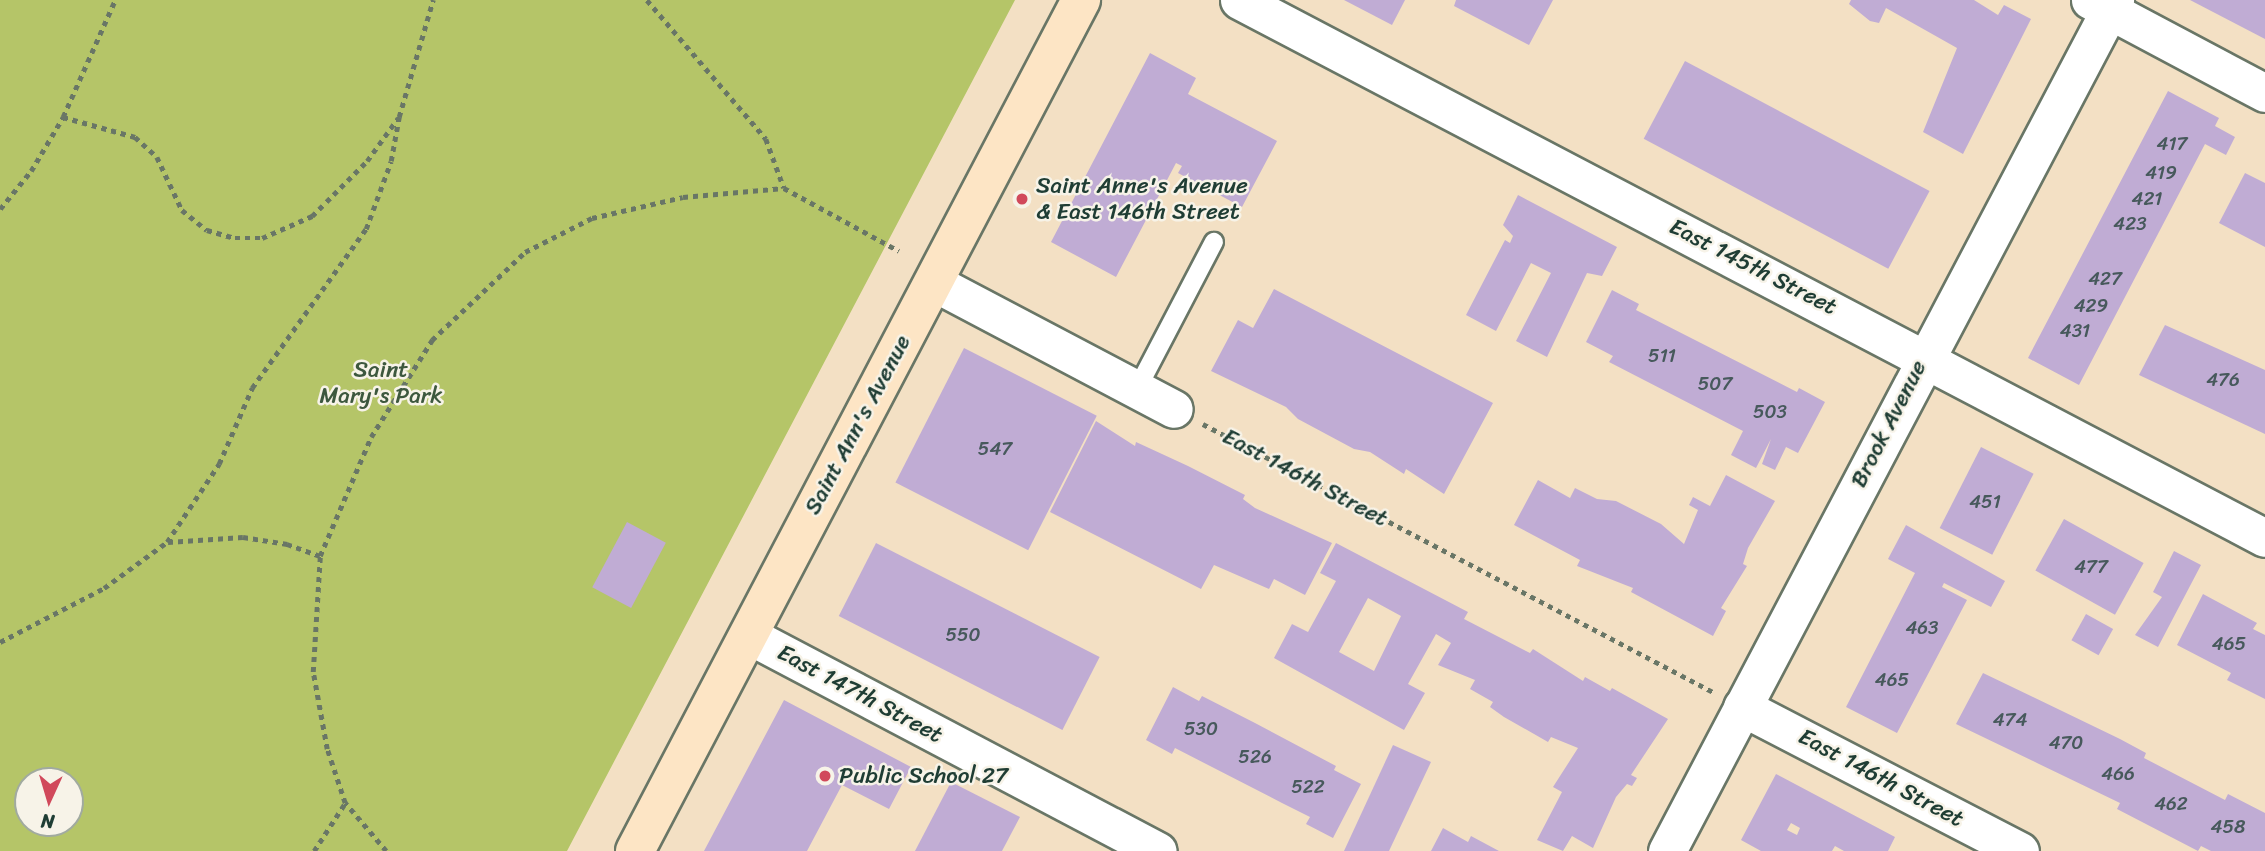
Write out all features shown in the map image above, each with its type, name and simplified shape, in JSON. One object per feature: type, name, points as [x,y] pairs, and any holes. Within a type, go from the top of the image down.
[{"type":"street","name":"Saint Ann's Avenue","points":[[635,851],[1081,0]]},
{"type":"street","name":"East 145th Street","points":[[1239,0],[1924,356],[2265,538]]},
{"type":"street","points":[[2105,4],[2265,93]]},
{"type":"street","name":"Brook Avenue","points":[[1667,851],[2105,4]]},
{"type":"street","points":[[933,282],[1174,409]]},
{"type":"street","name":"East 147th Street","points":[[748,635],[1157,851]]},
{"type":"street","name":"East 146th Street","points":[[1742,707],[2020,851]]},
{"type":"lane","points":[[1137,389],[1213,242]]},
{"type":"path","points":[[0,209],[31,171],[63,117],[114,0]]},
{"type":"path","points":[[0,642],[104,588],[167,542],[219,464],[252,388],[366,229],[391,161],[399,117],[433,0]]},
{"type":"path","points":[[647,0],[766,139],[785,188]]},
{"type":"path","points":[[63,117],[135,137],[157,157],[182,210],[208,230],[236,238],[275,234],[312,216],[367,161],[399,117]]},
{"type":"path","points":[[386,851],[345,803],[327,749],[313,672],[320,556],[371,436],[432,340],[525,252],[592,218],[682,197],[785,188],[899,251]]},
{"type":"path","name":"East 146th Street","points":[[1174,409],[1677,674]]},
{"type":"path","points":[[167,542],[243,537],[287,544],[320,556]]},
{"type":"path","points":[[314,851],[345,803]]},
{"type":"green space","name":"Saint Mary's Park","points":[[0,0],[1015,0],[567,851],[0,851]]},
{"type":"building","points":[[1344,0],[1405,0],[1392,25]]},
{"type":"building","points":[[1456,0],[1553,0],[1529,45],[1454,6]]},
{"type":"building","points":[[1851,0],[1974,0],[1998,15],[2004,5],[2031,19],[1963,154],[1923,132],[1957,48],[1886,8],[1879,23],[1870,21],[1849,4]]},
{"type":"building","points":[[2190,0],[2265,0],[2265,39]]},
{"type":"building","points":[[1150,53],[1196,78],[1188,94],[1277,141],[1242,207],[1178,173],[1182,166],[1176,163],[1116,277],[1051,242]]},
{"type":"building","points":[[1685,61],[1930,191],[1888,269],[1644,139]]},
{"type":"building","points":[[2168,91],[2219,118],[2215,126],[2235,137],[2226,155],[2205,144],[2079,385],[2028,358]]},
{"type":"building","points":[[2245,173],[2265,183],[2265,247],[2219,223]]},
{"type":"building","points":[[1518,195],[1617,247],[1602,276],[1587,273],[1547,357],[1516,341],[1551,273],[1531,263],[1496,331],[1466,315],[1505,240],[1510,243],[1513,236],[1503,225]]},
{"type":"building","points":[[1274,289],[1493,403],[1444,494],[1406,469],[1404,474],[1370,452],[1354,449],[1298,419],[1286,407],[1211,371],[1238,320],[1253,328]]},
{"type":"building","points":[[1612,290],[1639,304],[1636,310],[1797,392],[1799,388],[1825,402],[1798,453],[1786,447],[1775,470],[1762,464],[1771,439],[1756,468],[1731,455],[1743,431],[1609,362],[1613,356],[1586,342]]},
{"type":"building","points":[[2165,325],[2265,370],[2265,434],[2139,375]]},
{"type":"building","points":[[964,348],[1097,416],[1028,550],[895,483]]},
{"type":"building","points":[[1096,421],[1135,446],[1136,442],[1188,466],[1245,495],[1243,499],[1255,508],[1332,543],[1305,595],[1274,579],[1269,589],[1214,565],[1201,589],[1050,512]]},
{"type":"building","points":[[1981,447],[2034,474],[1992,555],[1940,528]]},
{"type":"building","points":[[1726,475],[1775,501],[1748,548],[1743,564],[1747,566],[1721,608],[1726,611],[1713,636],[1631,592],[1633,588],[1577,566],[1580,560],[1514,525],[1538,480],[1570,498],[1575,488],[1597,499],[1616,501],[1661,524],[1684,544],[1698,510],[1689,505],[1693,497],[1710,506]]},
{"type":"building","points":[[2064,519],[2144,563],[2115,615],[2035,571]]},
{"type":"building","points":[[627,522],[666,543],[631,608],[592,587]]},
{"type":"building","points":[[1906,525],[2005,581],[1991,607],[1944,583],[1942,587],[1967,600],[1897,733],[1846,707],[1915,573],[1888,559]]},
{"type":"building","points":[[876,543],[1100,657],[1062,730],[839,616]]},
{"type":"building","points":[[1336,543],[1468,612],[1464,619],[1530,653],[1533,649],[1583,681],[1585,677],[1610,691],[1612,688],[1668,719],[1631,775],[1637,778],[1632,786],[1627,784],[1616,797],[1593,848],[1572,836],[1563,851],[1537,840],[1562,792],[1553,787],[1578,748],[1551,737],[1548,742],[1490,707],[1493,702],[1470,689],[1475,680],[1438,665],[1451,643],[1436,634],[1408,684],[1425,693],[1404,730],[1274,658],[1292,624],[1308,632],[1336,581],[1320,573]],"holes":[[[1368,598],[1401,616],[1374,671],[1339,652]]]},
{"type":"building","points":[[2174,551],[2201,565],[2158,647],[2135,635],[2162,597],[2153,592]]},
{"type":"building","points":[[2203,594],[2257,623],[2253,629],[2265,635],[2265,699],[2227,680],[2231,673],[2177,645]]},
{"type":"building","points":[[2086,614],[2113,629],[2099,655],[2071,640]]},
{"type":"building","points":[[1983,673],[2120,739],[2146,753],[2144,758],[2225,800],[2228,794],[2265,813],[2265,851],[2211,851],[2201,846],[2198,851],[2117,809],[2120,803],[1956,724]]},
{"type":"building","points":[[1173,687],[1199,701],[1202,696],[1255,723],[1336,766],[1334,770],[1361,784],[1333,838],[1306,824],[1310,817],[1175,748],[1172,754],[1146,740]]},
{"type":"building","name":"Public School 27","points":[[784,700],[911,767],[889,809],[842,785],[807,851],[704,851]]},
{"type":"building","points":[[1393,745],[1431,762],[1389,851],[1344,851]]},
{"type":"building","points":[[1776,774],[1895,837],[1888,851],[1844,851],[1835,846],[1832,851],[1761,851],[1741,840]],"holes":[[[1791,823],[1800,828],[1797,835],[1787,830]]]},
{"type":"building","points":[[951,782],[1020,817],[1002,851],[915,851]]},
{"type":"building","points":[[1443,828],[1468,842],[1471,836],[1499,851],[1431,851]]},
{"type":"place","name":"Saint Anne's Avenue & East 146th Street","points":[[1022,199]]},
{"type":"place","name":"Public School 27","points":[[825,776]]}]
